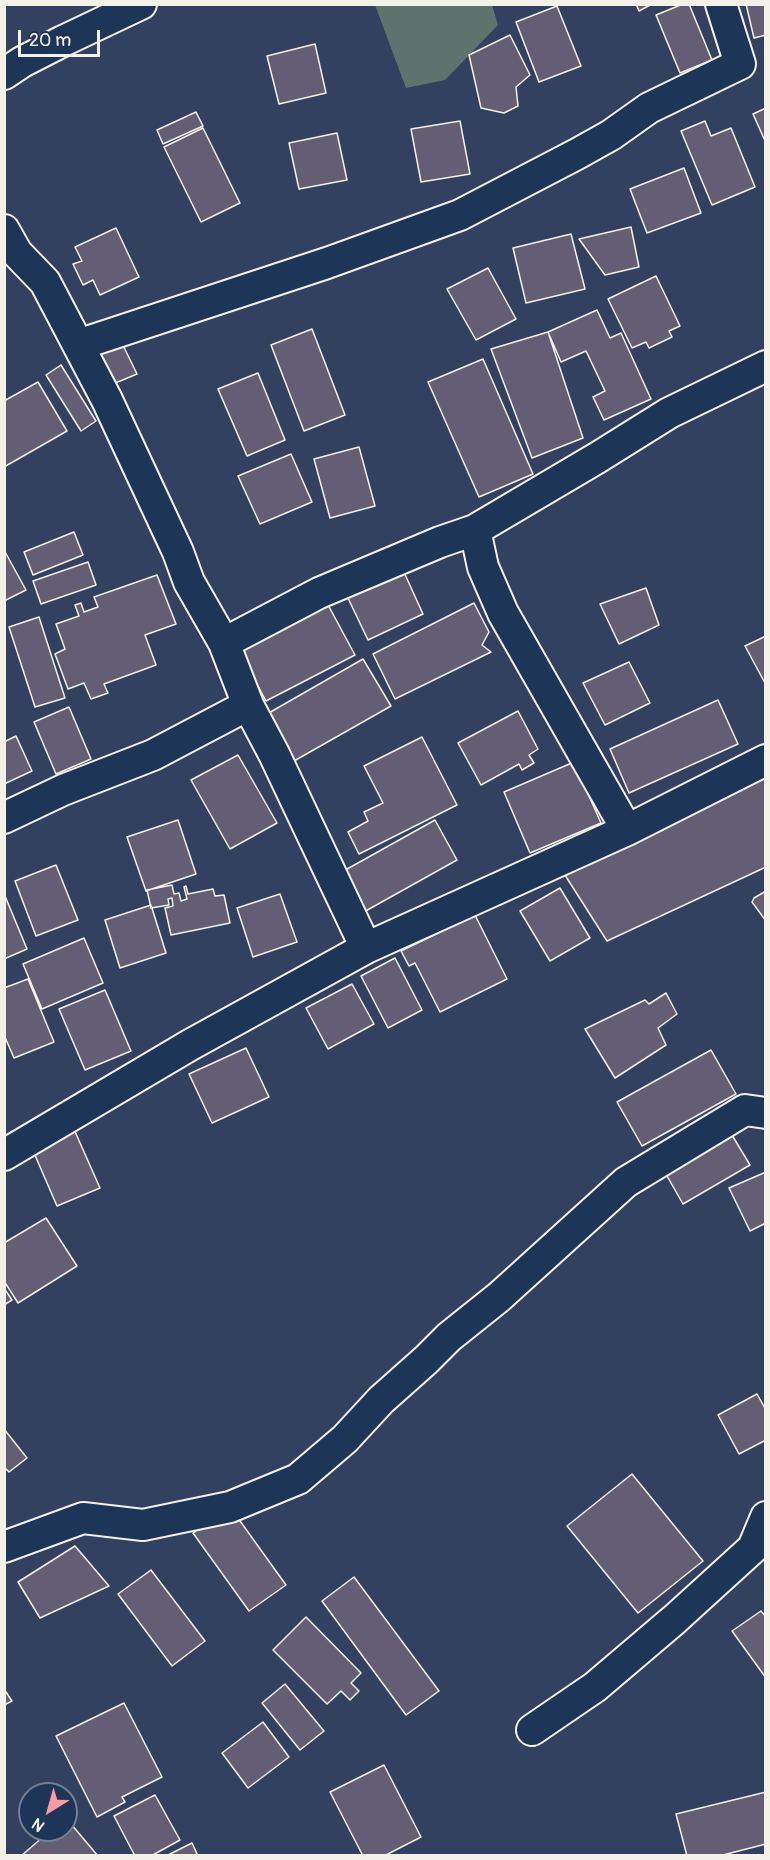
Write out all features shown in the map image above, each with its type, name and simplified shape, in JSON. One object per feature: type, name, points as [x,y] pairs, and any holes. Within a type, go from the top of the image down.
[{"type":"street","points":[[4,74],[63,41],[141,4]]},
{"type":"street","points":[[78,345],[327,263],[460,215],[577,154],[611,135],[649,108],[740,64],[721,4]]},
{"type":"street","points":[[4,230],[17,253],[45,282],[107,400],[173,542],[189,582],[224,643],[248,705],[274,754],[366,948]]},
{"type":"street","points":[[224,643],[319,593],[440,542],[475,530],[669,413],[765,366]]},
{"type":"street","points":[[475,530],[483,567],[503,613],[627,830]]},
{"type":"street","points":[[4,818],[63,790],[153,755],[248,705]]},
{"type":"street","points":[[4,1155],[190,1045],[366,948],[627,830],[765,760]]},
{"type":"street","points":[[4,1547],[83,1518],[143,1525],[230,1507],[298,1479],[345,1439],[381,1400],[449,1337],[499,1297],[626,1182],[745,1110],[765,1113]]},
{"type":"street","points":[[532,1730],[595,1687],[753,1548],[765,1517]]},
{"type":"green space","points":[[375,5],[492,5],[498,25],[445,80],[406,88]]},
{"type":"building","points":[[636,4],[652,4],[639,11]]},
{"type":"building","points":[[683,4],[689,4],[712,60],[680,73],[656,15]]},
{"type":"building","points":[[746,4],[766,4],[766,35],[754,38]]},
{"type":"building","points":[[557,6],[581,66],[539,82],[516,22]]},
{"type":"building","points":[[510,35],[530,75],[516,87],[518,106],[504,113],[481,108],[469,55]]},
{"type":"building","points":[[315,44],[326,93],[279,104],[267,56]]},
{"type":"building","points":[[766,108],[766,143],[753,114]]},
{"type":"building","points":[[196,112],[203,126],[163,144],[157,130]]},
{"type":"building","points":[[460,121],[470,174],[421,182],[411,129]]},
{"type":"building","points":[[705,121],[711,136],[731,128],[755,187],[712,205],[681,131]]},
{"type":"building","points":[[203,128],[240,203],[201,222],[164,147]]},
{"type":"building","points":[[337,133],[347,180],[299,189],[289,143]]},
{"type":"building","points":[[684,168],[701,213],[647,233],[630,189]]},
{"type":"building","points":[[631,227],[639,267],[605,275],[579,239]]},
{"type":"building","points":[[116,228],[139,277],[100,295],[93,280],[83,285],[73,264],[82,261],[75,247]]},
{"type":"building","points":[[571,234],[585,289],[526,303],[513,248]]},
{"type":"building","points":[[488,268],[516,319],[476,340],[447,289]]},
{"type":"building","points":[[656,276],[680,326],[669,331],[672,337],[649,348],[646,342],[632,348],[608,299]]},
{"type":"building","points":[[597,310],[610,338],[621,333],[651,399],[604,420],[593,397],[605,391],[586,351],[561,362],[548,332]]},
{"type":"building","points":[[312,329],[345,415],[304,431],[271,345]]},
{"type":"building","points":[[548,332],[583,438],[532,458],[491,349]]},
{"type":"building","points":[[119,337],[137,374],[113,384],[96,347]]},
{"type":"building","points":[[483,359],[533,474],[479,497],[428,382]]},
{"type":"building","points":[[61,365],[96,421],[81,431],[46,375]]},
{"type":"building","points":[[258,373],[285,440],[247,456],[218,389]]},
{"type":"building","points":[[38,382],[67,431],[4,467],[4,401]]},
{"type":"building","points":[[359,447],[375,506],[330,518],[314,459]]},
{"type":"building","points":[[291,454],[312,502],[260,524],[238,476]]},
{"type":"building","points":[[74,532],[83,555],[33,575],[24,552]]},
{"type":"building","points":[[4,550],[26,590],[4,601]]},
{"type":"building","points":[[88,562],[96,585],[41,604],[33,581]]},
{"type":"building","points":[[403,570],[423,614],[368,640],[347,596]]},
{"type":"building","points":[[157,575],[176,624],[145,635],[156,665],[104,684],[108,693],[91,699],[84,683],[68,689],[55,654],[65,649],[56,624],[79,616],[75,605],[81,603],[84,612],[98,607],[94,597]]},
{"type":"building","points":[[646,588],[659,625],[619,644],[600,604]]},
{"type":"building","points":[[326,601],[355,655],[266,701],[237,647]]},
{"type":"building","points":[[474,603],[489,632],[482,645],[491,652],[395,699],[373,654]]},
{"type":"building","points":[[39,617],[65,698],[35,707],[9,627]]},
{"type":"building","points":[[766,636],[766,685],[745,646]]},
{"type":"building","points":[[363,659],[391,706],[294,761],[267,714]]},
{"type":"building","points":[[629,662],[650,703],[605,725],[583,683]]},
{"type":"building","points":[[718,700],[738,744],[629,793],[610,749]]},
{"type":"building","points":[[69,707],[91,759],[56,774],[34,722]]},
{"type":"building","points":[[518,711],[538,749],[529,755],[534,763],[522,770],[519,764],[481,785],[458,743]]},
{"type":"building","points":[[16,736],[32,771],[4,784],[4,742]]},
{"type":"building","points":[[422,737],[457,805],[359,854],[348,832],[368,821],[364,812],[383,803],[364,766]]},
{"type":"building","points":[[238,755],[277,823],[230,849],[191,780]]},
{"type":"building","points":[[574,762],[601,823],[530,853],[504,792]]},
{"type":"building","points":[[766,777],[766,867],[607,941],[563,872]]},
{"type":"building","points":[[178,820],[196,874],[146,891],[127,837]]},
{"type":"building","points":[[435,820],[457,860],[362,913],[340,873]]},
{"type":"building","points":[[56,865],[78,920],[36,936],[15,881]]},
{"type":"building","points":[[172,885],[174,894],[179,893],[181,901],[187,899],[184,887],[186,886],[188,894],[213,889],[215,896],[224,895],[230,923],[171,935],[165,908],[173,906],[172,898],[168,899],[169,905],[151,908],[147,890]]},
{"type":"building","points":[[560,888],[590,938],[550,961],[520,911]]},
{"type":"building","points":[[766,891],[766,921],[752,902],[754,898]]},
{"type":"building","points":[[280,894],[297,942],[253,957],[237,908]]},
{"type":"building","points":[[4,896],[27,949],[4,959]]},
{"type":"building","points":[[151,905],[166,953],[120,968],[105,920]]},
{"type":"building","points":[[475,915],[507,979],[440,1012],[415,963],[409,966],[401,951]]},
{"type":"building","points":[[84,938],[103,983],[42,1009],[23,964]]},
{"type":"building","points":[[395,958],[422,1010],[388,1028],[361,976]]},
{"type":"building","points":[[28,979],[54,1042],[14,1058],[4,1035],[4,988]]},
{"type":"building","points":[[352,984],[374,1024],[328,1049],[306,1008]]},
{"type":"building","points":[[105,990],[131,1051],[85,1070],[59,1009]]},
{"type":"building","points":[[666,993],[677,1014],[658,1028],[666,1045],[615,1078],[585,1029],[645,1000],[649,1004]]},
{"type":"building","points":[[246,1048],[269,1097],[212,1123],[189,1074]]},
{"type":"building","points":[[711,1050],[736,1094],[642,1146],[617,1102]]},
{"type":"building","points":[[73,1127],[100,1188],[57,1206],[31,1146]]},
{"type":"building","points":[[729,1130],[750,1165],[683,1204],[663,1169]]},
{"type":"building","points":[[766,1172],[766,1223],[750,1231],[729,1188]]},
{"type":"building","points":[[46,1218],[77,1266],[18,1303],[4,1281],[4,1243]]},
{"type":"building","points":[[4,1288],[12,1300],[4,1305]]},
{"type":"building","points":[[757,1394],[766,1410],[766,1440],[739,1454],[718,1415]]},
{"type":"building","points":[[4,1429],[27,1458],[9,1472],[4,1467]]},
{"type":"building","points":[[632,1474],[703,1561],[638,1613],[567,1526]]},
{"type":"building","points":[[230,1507],[286,1585],[249,1611],[193,1533]]},
{"type":"building","points":[[75,1546],[109,1586],[40,1618],[18,1582]]},
{"type":"building","points":[[151,1570],[205,1641],[172,1666],[118,1594]]},
{"type":"building","points":[[354,1577],[439,1691],[406,1715],[322,1601]]},
{"type":"building","points":[[761,1611],[766,1617],[766,1678],[732,1631]]},
{"type":"building","points":[[306,1617],[361,1673],[351,1683],[359,1691],[350,1700],[341,1691],[327,1704],[273,1650]]},
{"type":"building","points":[[285,1684],[324,1731],[300,1750],[262,1703]]},
{"type":"building","points":[[4,1689],[12,1701],[4,1705]]},
{"type":"building","points":[[124,1703],[162,1777],[122,1797],[125,1802],[97,1817],[56,1736]]},
{"type":"building","points":[[263,1722],[289,1757],[248,1788],[222,1753]]},
{"type":"building","points":[[384,1765],[421,1837],[384,1856],[363,1856],[330,1792]]},
{"type":"building","points":[[766,1792],[766,1844],[719,1856],[687,1856],[676,1814]]},
{"type":"building","points":[[155,1795],[180,1840],[151,1856],[135,1856],[114,1816]]},
{"type":"building","points":[[78,1832],[98,1856],[21,1856],[37,1842],[78,1842]]},
{"type":"building","points":[[192,1843],[198,1856],[166,1856]]}]
